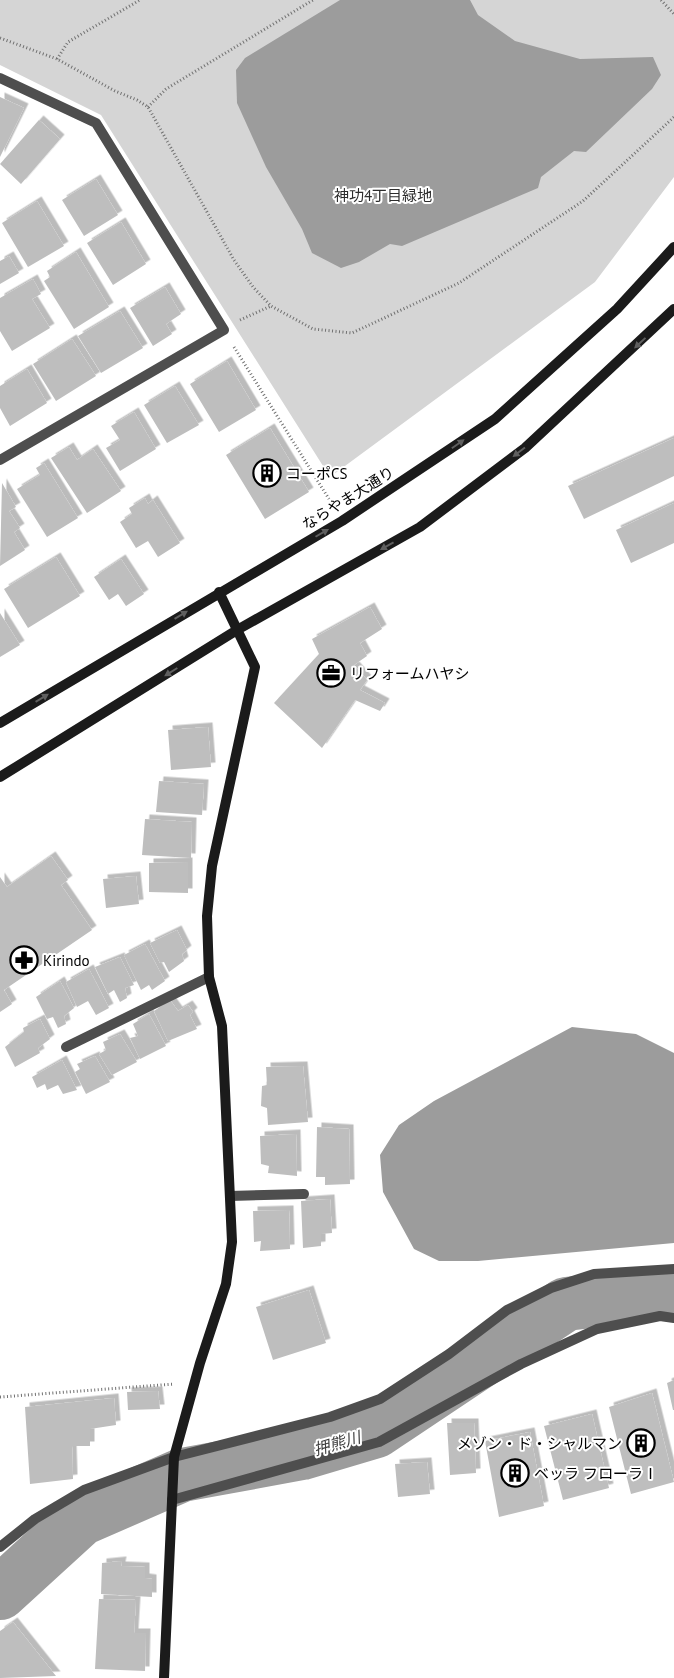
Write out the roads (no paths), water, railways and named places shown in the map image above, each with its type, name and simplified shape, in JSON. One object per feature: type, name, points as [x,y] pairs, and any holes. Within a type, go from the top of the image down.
[{"type":"street","points":[[0,78],[96,123],[224,330],[1,458]]},
{"type":"street","name":"ならやま大通り","points":[[0,723],[342,521],[495,418],[617,309],[674,247]]},
{"type":"street","points":[[0,777],[237,630],[420,527],[525,448],[674,309]]},
{"type":"street","points":[[164,1678],[174,1457],[194,1382],[226,1284],[232,1242],[222,1026],[209,977],[206,947],[207,916],[212,866],[255,667],[219,592]]},
{"type":"street","points":[[66,1047],[209,977]]},
{"type":"street","points":[[230,1196],[304,1194]]},
{"type":"street","points":[[0,1547],[36,1519],[84,1490],[174,1457],[330,1417],[380,1399],[449,1354],[507,1310],[551,1288],[594,1274],[674,1269]]},
{"type":"street","points":[[172,1500],[379,1442],[521,1364],[597,1329],[660,1316],[674,1318]]},
{"type":"waterway","name":"押熊川","points":[[0,1593],[81,1519],[182,1475],[302,1453],[376,1431],[566,1304],[660,1293],[674,1295]]},
{"type":"place","name":"コーポCS","points":[[267,473]]},
{"type":"place","name":"リフォームハヤシ","points":[[331,673]]},
{"type":"place","name":"Kirindo","points":[[24,960]]},
{"type":"place","name":"メゾン・ド・シャルマン","points":[[641,1443]]},
{"type":"place","name":"ベッラ フローラⅠ","points":[[515,1473]]},
{"type":"park label","name":"神功4丁目緑地","points":[[383,195]]}]
